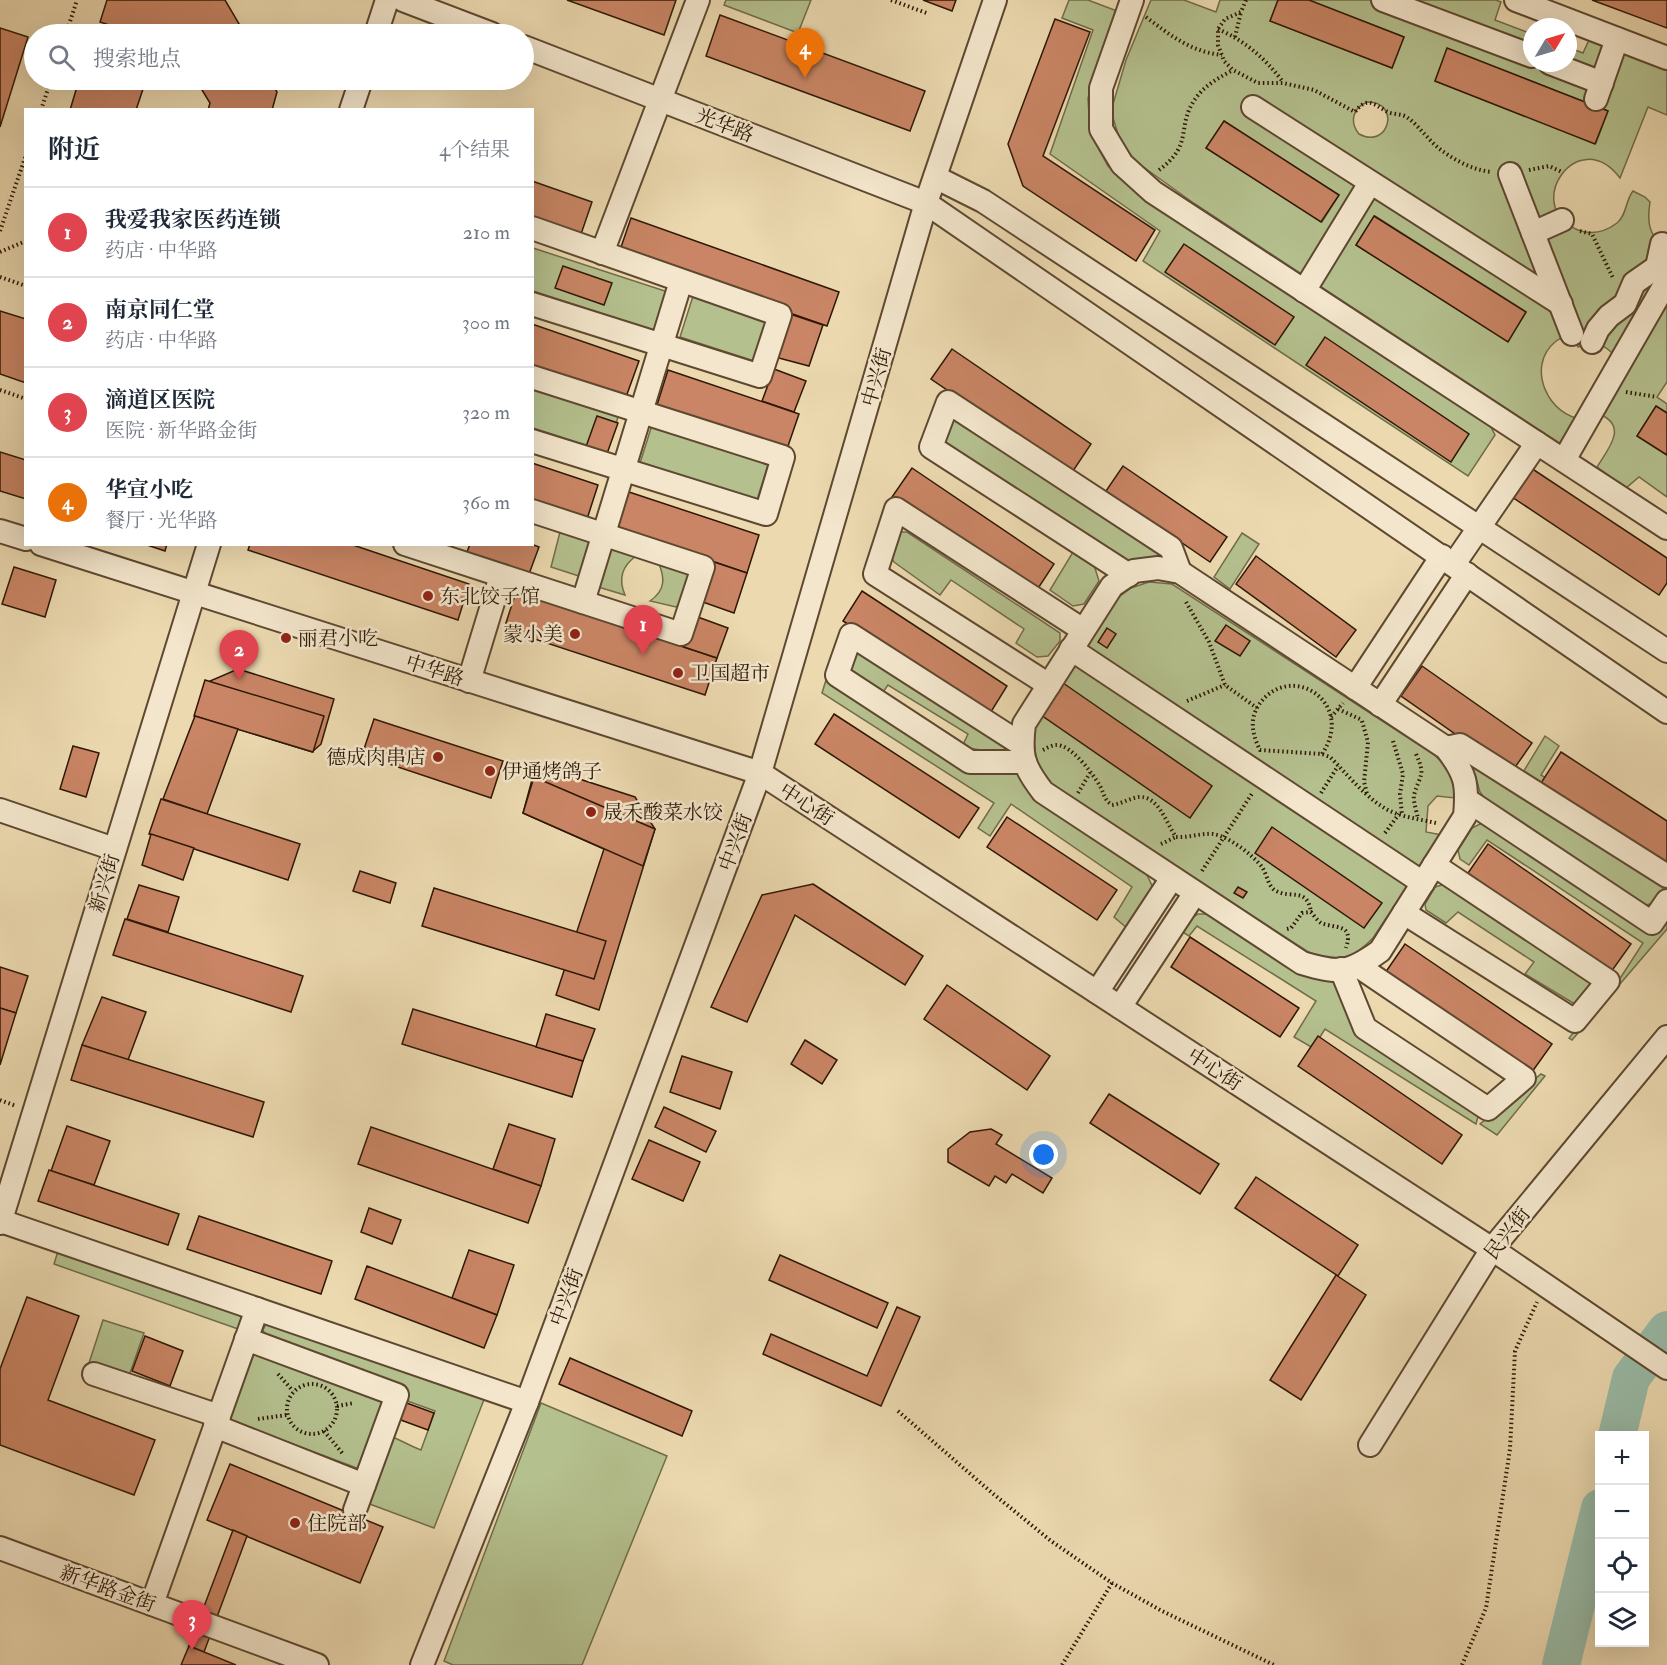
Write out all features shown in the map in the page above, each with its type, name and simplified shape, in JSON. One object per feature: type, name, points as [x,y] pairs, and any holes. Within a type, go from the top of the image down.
[{"type":"street","points":[[379,24],[387,0]]},
{"type":"street","points":[[404,0],[466,24]]},
{"type":"street","points":[[602,253],[698,0]]},
{"type":"street","name":"中兴街","points":[[422,1665],[527,1402],[760,773],[926,203],[995,0]]},
{"type":"street","points":[[1383,0],[1523,53]]},
{"type":"street","points":[[1516,0],[1667,58]]},
{"type":"street","points":[[1125,2],[1101,88],[1101,129],[1122,164],[1154,192],[1667,528]]},
{"type":"street","points":[[1566,72],[1599,91],[1617,39]]},
{"type":"street","name":"光华路","points":[[534,51],[926,203],[1667,712]]},
{"type":"street","points":[[352,108],[358,90]]},
{"type":"street","points":[[1253,108],[1561,304]]},
{"type":"street","points":[[1510,174],[1561,304],[1582,338],[1598,329],[1609,316],[1625,304],[1634,283],[1657,267],[1662,244]]},
{"type":"street","points":[[935,177],[983,201],[1667,651]]},
{"type":"street","points":[[1304,291],[1370,183]]},
{"type":"street","points":[[1533,233],[1562,219]]},
{"type":"street","points":[[534,229],[780,315],[760,376],[534,305]]},
{"type":"street","points":[[583,602],[681,281]]},
{"type":"street","points":[[1564,460],[1667,281]]},
{"type":"street","points":[[534,378],[783,457],[766,514],[534,442]]},
{"type":"street","points":[[1129,575],[931,447],[948,402],[1171,548],[1180,572]]},
{"type":"street","points":[[1355,688],[1454,565],[1537,443]]},
{"type":"street","points":[[1049,685],[875,574],[896,509],[1077,640],[1164,711],[1262,777],[1308,807],[1429,874],[1608,981],[1575,1022],[1404,913]]},
{"type":"street","points":[[415,546],[681,634],[703,567],[534,512]]},
{"type":"street","points":[[0,531],[24,539]]},
{"type":"street","name":"中华路","points":[[47,546],[760,773]]},
{"type":"street","name":"新兴街","points":[[0,1222],[9,1164],[114,849],[208,546]]},
{"type":"street","points":[[1380,705],[1454,565]]},
{"type":"street","points":[[1158,568],[1180,572],[1446,748],[1460,767],[1467,791],[1466,816],[1380,951],[1350,968],[1330,971],[1302,963],[1043,792],[1028,773],[1023,753],[1024,723],[1112,586],[1134,572],[1158,568]]},
{"type":"street","points":[[469,681],[501,576]]},
{"type":"street","points":[[850,635],[1023,753],[970,762],[837,675],[850,635]]},
{"type":"street","points":[[1446,748],[1460,745],[1667,876]]},
{"type":"street","name":"中心街","points":[[760,773],[1492,1249],[1667,1368]]},
{"type":"street","points":[[1467,800],[1652,923],[1667,901]]},
{"type":"street","points":[[0,810],[114,849]]},
{"type":"street","points":[[1097,992],[1186,887]]},
{"type":"street","points":[[1120,1007],[1186,887]]},
{"type":"street","points":[[1350,968],[1524,1078],[1488,1109],[1365,1028],[1350,968]]},
{"type":"street","name":"民兴街","points":[[1370,1445],[1492,1249],[1667,1036]]},
{"type":"street","points":[[0,1222],[527,1402]]},
{"type":"street","points":[[152,1604],[257,1309]]},
{"type":"street","points":[[246,1339],[397,1395],[355,1510]]},
{"type":"street","points":[[94,1374],[217,1421],[364,1485]]},
{"type":"street","name":"新华路金街","points":[[0,1548],[317,1665]]},
{"type":"path","points":[[69,24],[77,0]]},
{"type":"path","points":[[891,0],[928,14]]},
{"type":"path","points":[[1235,37],[1246,0]]},
{"type":"path","points":[[1125,2],[1181,43],[1205,53],[1222,55]]},
{"type":"path","points":[[1241,12],[1225,19],[1218,29],[1218,45],[1224,61],[1233,70],[1258,83],[1283,83],[1314,90],[1354,112],[1368,102],[1377,104],[1386,111],[1406,116],[1439,149],[1464,164],[1488,172],[1510,174],[1549,166],[1562,172]]},
{"type":"path","points":[[1218,29],[1235,37],[1269,64],[1283,83]]},
{"type":"path","points":[[1142,182],[1172,160],[1182,144],[1186,117],[1196,97],[1210,84],[1233,70]]},
{"type":"path","points":[[42,108],[48,90]]},
{"type":"path","points":[[0,231],[24,161]]},
{"type":"path","points":[[1562,219],[1568,226],[1592,234],[1625,304]]},
{"type":"path","points":[[0,252],[24,242]]},
{"type":"path","points":[[0,277],[24,285]]},
{"type":"path","points":[[1605,389],[1657,398]]},
{"type":"path","points":[[0,390],[24,398]]},
{"type":"path","points":[[1180,572],[1184,599],[1209,642],[1225,685],[1257,708]]},
{"type":"path","points":[[1164,711],[1225,685]]},
{"type":"path","points":[[1322,754],[1329,744],[1332,720],[1321,698],[1310,690],[1286,687],[1275,690],[1263,699],[1257,708],[1252,724],[1254,738],[1260,750],[1322,754],[1330,758],[1367,795],[1387,809],[1402,815],[1458,827]]},
{"type":"path","points":[[1338,709],[1369,725]]},
{"type":"path","points":[[1362,721],[1368,742],[1364,782],[1367,795]]},
{"type":"path","points":[[1385,735],[1395,742],[1403,774],[1400,794],[1402,815]]},
{"type":"path","points":[[1023,753],[1040,751],[1055,745],[1065,747],[1083,762],[1100,785],[1106,802],[1112,805],[1137,797],[1145,798],[1154,802],[1176,837],[1186,838],[1213,834],[1224,837],[1239,846],[1258,862],[1265,871],[1271,887],[1277,892],[1299,895],[1306,900],[1311,912],[1320,922],[1345,929],[1348,937],[1350,968]]},
{"type":"path","points":[[1415,752],[1422,768],[1421,781],[1413,797],[1418,819]]},
{"type":"path","points":[[1308,807],[1323,791],[1338,766]]},
{"type":"path","points":[[1186,887],[1224,837],[1262,777]]},
{"type":"path","points":[[1264,939],[1291,928],[1302,913],[1311,912]]},
{"type":"path","points":[[1462,1665],[1485,1608],[1510,1449],[1515,1351],[1544,1285]]},
{"type":"path","points":[[308,1384],[324,1386],[335,1398],[337,1414],[334,1422],[321,1433],[304,1433],[290,1423],[287,1415],[288,1398],[300,1386],[308,1384]]},
{"type":"path","points":[[898,1411],[1051,1541],[1112,1583],[1162,1611],[1274,1665]]},
{"type":"path","points":[[1062,1665],[1112,1583]]},
{"type":"green space","points":[[726,0],[811,0],[798,33],[724,5]]},
{"type":"green space","points":[[1069,0],[1088,0],[1117,11],[1088,98],[1090,133],[1108,166],[1140,196],[1489,423],[1495,435],[1468,476],[1143,261],[1160,231],[1050,154],[1093,30],[1062,18]]},
{"type":"green space","points":[[1151,0],[1184,0],[1216,12],[1220,0],[1278,0],[1270,21],[1392,68],[1404,37],[1309,0],[1496,0],[1501,2],[1495,20],[1523,31],[1523,72],[1577,72],[1577,51],[1583,53],[1589,40],[1667,69],[1667,115],[1648,107],[1620,178],[1604,163],[1587,159],[1573,164],[1562,175],[1555,189],[1554,205],[1562,219],[1578,230],[1598,232],[1620,220],[1633,191],[1650,202],[1649,222],[1652,234],[1667,246],[1667,382],[1657,397],[1667,404],[1667,413],[1656,406],[1637,436],[1667,455],[1667,497],[1639,477],[1626,488],[1597,467],[1610,445],[1614,431],[1608,419],[1599,414],[1617,358],[1608,350],[1595,344],[1578,347],[1572,334],[1557,341],[1546,352],[1542,364],[1542,377],[1551,400],[1560,410],[1583,419],[1565,447],[1195,204],[1135,161],[1120,141],[1111,111],[1126,60]],"holes":[[[1447,49],[1608,111],[1596,143],[1435,81]],[[1368,102],[1378,104],[1385,109],[1388,116],[1384,131],[1378,136],[1369,137],[1359,134],[1354,125],[1356,111]],[[1224,121],[1339,195],[1322,222],[1206,148]],[[1375,216],[1526,312],[1508,341],[1356,245]]]},
{"type":"green space","points":[[534,248],[671,293],[658,332],[534,291]]},
{"type":"green space","points":[[694,293],[771,318],[757,362],[680,337]]},
{"type":"green space","points":[[534,386],[619,414],[607,452],[534,428]]},
{"type":"green space","points":[[955,416],[1166,554],[1126,563],[942,442]]},
{"type":"green space","points":[[652,425],[769,462],[757,500],[640,463]]},
{"type":"green space","points":[[560,532],[590,541],[582,577],[551,567]]},
{"type":"green space","points":[[899,532],[907,532],[1060,633],[1060,641],[1048,656],[1037,657],[1016,643],[1024,629],[951,580],[940,595],[894,562],[889,553]]},
{"type":"green space","points":[[1242,533],[1259,544],[1230,589],[1214,577]]},
{"type":"green space","points":[[610,548],[636,556],[627,564],[623,573],[622,584],[625,595],[598,587]]},
{"type":"green space","points":[[1073,552],[1094,565],[1099,581],[1084,604],[1073,606],[1050,590]]},
{"type":"green space","points":[[658,562],[687,572],[686,591],[676,607],[650,601],[659,592],[663,583]]},
{"type":"green space","points":[[1149,582],[1172,584],[1433,754],[1450,773],[1455,798],[1437,796],[1428,806],[1426,832],[1442,835],[1373,938],[1353,954],[1339,958],[1313,955],[1055,789],[1040,767],[1034,746],[1035,727],[1116,599],[1131,588]]},
{"type":"green space","points":[[860,651],[1005,747],[1005,754],[962,747],[968,734],[888,685],[881,695],[847,673],[854,654]]},
{"type":"green space","points":[[826,680],[961,766],[1015,770],[1038,800],[1147,875],[1154,890],[1128,929],[1114,917],[1132,887],[1011,804],[990,836],[978,828],[994,803],[822,693]]},
{"type":"green space","points":[[1545,736],[1559,746],[1541,775],[1562,788],[1553,794],[1522,774]]},
{"type":"green space","points":[[1471,762],[1662,883],[1663,892],[1660,898],[1646,905],[1488,803],[1480,792]]},
{"type":"green space","points":[[1480,824],[1491,824],[1656,933],[1667,918],[1667,929],[1572,1040],[1569,1038],[1621,977],[1643,943],[1487,840],[1469,865],[1460,859],[1458,850],[1472,828]]},
{"type":"green space","points":[[1445,884],[1587,976],[1591,984],[1578,1006],[1525,974],[1534,962],[1458,912],[1446,923],[1426,910],[1425,904],[1435,887]]},
{"type":"green space","points":[[1198,914],[1209,914],[1311,978],[1333,981],[1361,1037],[1373,1047],[1479,1113],[1476,1124],[1325,1029],[1313,1048],[1294,1037],[1316,1001],[1197,926],[1189,936],[1181,931],[1189,919]]},
{"type":"green space","points":[[1541,1074],[1545,1076],[1497,1135],[1480,1124]]},
{"type":"green space","points":[[58,1251],[242,1315],[238,1329],[54,1264]]},
{"type":"green space","points":[[103,1320],[144,1333],[129,1376],[89,1363]]},
{"type":"green space","points":[[267,1322],[485,1397],[434,1528],[367,1503],[390,1436],[421,1450],[435,1411],[402,1399],[267,1338],[263,1330]]},
{"type":"green space","points":[[255,1351],[387,1400],[362,1470],[229,1420]]},
{"type":"green space","points":[[541,1403],[667,1456],[582,1665],[453,1665],[444,1661]]},
{"type":"building","points":[[107,0],[225,0],[239,24],[106,24],[100,22]]},
{"type":"building","points":[[567,0],[676,0],[664,35]]},
{"type":"building","points":[[923,0],[956,0],[952,11]]},
{"type":"building","points":[[1278,0],[1309,0],[1404,37],[1392,68],[1270,21]]},
{"type":"building","points":[[1592,0],[1667,0],[1667,28]]},
{"type":"building","points":[[720,15],[925,91],[910,131],[706,56]]},
{"type":"building","points":[[1055,19],[1090,32],[1043,156],[1155,230],[1136,261],[1023,186],[1008,144]]},
{"type":"building","points":[[0,28],[24,36],[24,50],[0,127]]},
{"type":"building","points":[[1447,48],[1608,111],[1595,144],[1435,81]]},
{"type":"building","points":[[76,90],[143,90],[137,108],[71,108]]},
{"type":"building","points":[[202,90],[276,90],[277,92],[273,108],[209,108],[210,103]]},
{"type":"building","points":[[1224,121],[1339,195],[1321,222],[1206,148]]},
{"type":"building","points":[[534,182],[592,202],[580,237],[534,222]]},
{"type":"building","points":[[1374,216],[1526,312],[1508,342],[1356,245]]},
{"type":"building","points":[[631,218],[839,292],[827,326],[619,253]]},
{"type":"building","points":[[1184,244],[1294,317],[1275,345],[1165,272]]},
{"type":"building","points":[[563,266],[612,283],[604,305],[555,288]]},
{"type":"building","points":[[0,311],[24,318],[24,382],[0,374]]},
{"type":"building","points":[[790,314],[823,325],[809,366],[775,357]]},
{"type":"building","points":[[534,325],[639,361],[626,397],[534,366]]},
{"type":"building","points":[[1325,337],[1469,434],[1451,462],[1306,365]]},
{"type":"building","points":[[952,349],[1091,444],[1071,474],[931,379]]},
{"type":"building","points":[[774,369],[806,381],[794,412],[762,401]]},
{"type":"building","points":[[668,370],[799,414],[787,449],[657,405]]},
{"type":"building","points":[[1656,406],[1667,413],[1667,455],[1637,436]]},
{"type":"building","points":[[597,416],[618,423],[604,462],[583,455]]},
{"type":"building","points":[[0,452],[24,459],[24,498],[0,491]]},
{"type":"building","points":[[534,464],[598,485],[587,519],[534,502]]},
{"type":"building","points":[[1123,466],[1227,537],[1210,562],[1106,491]]},
{"type":"building","points":[[912,468],[1054,564],[1035,593],[892,497]]},
{"type":"building","points":[[1531,468],[1667,558],[1667,583],[1659,595],[1512,497]]},
{"type":"building","points":[[629,492],[759,535],[747,573],[617,529]]},
{"type":"building","points":[[534,545],[539,547],[529,574],[467,552],[469,546]]},
{"type":"building","points":[[150,546],[166,546],[165,551]]},
{"type":"building","points":[[249,546],[356,546],[469,584],[458,620],[248,550]]},
{"type":"building","points":[[1256,556],[1356,630],[1336,657],[1236,584]]},
{"type":"building","points":[[711,561],[747,573],[734,613],[700,601]]},
{"type":"building","points":[[14,567],[56,580],[45,617],[2,604]]},
{"type":"building","points":[[862,591],[1007,686],[989,715],[843,621]]},
{"type":"building","points":[[516,592],[717,658],[705,695],[504,629]]},
{"type":"building","points":[[695,616],[728,628],[717,658],[684,647]]},
{"type":"building","points":[[1226,625],[1250,641],[1240,656],[1215,641]]},
{"type":"building","points":[[1107,628],[1116,634],[1107,648],[1098,642]]},
{"type":"building","points":[[1422,666],[1532,743],[1511,773],[1401,696]]},
{"type":"building","points":[[238,669],[334,699],[321,744],[312,752],[202,718],[210,681]]},
{"type":"building","points":[[205,680],[324,716],[313,752],[194,716]]},
{"type":"building","points":[[1063,683],[1212,786],[1190,818],[1041,715]]},
{"type":"building","points":[[834,714],[979,808],[959,838],[815,744]]},
{"type":"building","points":[[195,716],[238,729],[207,814],[163,799]]},
{"type":"building","points":[[374,719],[503,761],[491,798],[362,755]]},
{"type":"building","points":[[73,746],[99,753],[86,797],[60,789]]},
{"type":"building","points":[[1561,752],[1667,821],[1667,865],[1541,783]]},
{"type":"building","points":[[536,765],[635,797],[655,829],[599,1010],[556,995],[604,849],[523,813]]},
{"type":"building","points":[[534,777],[655,829],[643,866],[523,813]]},
{"type":"building","points":[[161,799],[300,844],[288,880],[149,834]]},
{"type":"building","points":[[1007,817],[1117,890],[1097,920],[987,847]]},
{"type":"building","points":[[1272,827],[1382,903],[1364,928],[1255,853]]},
{"type":"building","points":[[151,834],[194,848],[183,880],[142,865]]},
{"type":"building","points":[[1488,844],[1631,944],[1611,972],[1468,873]]},
{"type":"building","points":[[360,871],[396,883],[390,903],[353,891]]},
{"type":"building","points":[[813,884],[923,956],[905,985],[795,915],[747,1022],[711,1007],[762,895]]},
{"type":"building","points":[[139,885],[179,897],[168,932],[127,919]]},
{"type":"building","points":[[1238,887],[1247,892],[1243,898],[1234,893]]},
{"type":"building","points":[[434,888],[606,941],[594,979],[422,926]]},
{"type":"building","points":[[125,919],[303,976],[291,1012],[113,955]]},
{"type":"building","points":[[1190,937],[1299,1008],[1280,1037],[1171,967]]},
{"type":"building","points":[[1405,944],[1552,1044],[1532,1072],[1385,973]]},
{"type":"building","points":[[0,967],[28,976],[16,1013],[0,1008]]},
{"type":"building","points":[[947,985],[1050,1056],[1027,1090],[924,1019]]},
{"type":"building","points":[[102,997],[146,1012],[128,1060],[82,1045]]},
{"type":"building","points":[[0,1008],[16,1013],[0,1065]]},
{"type":"building","points":[[413,1009],[583,1061],[572,1097],[402,1044]]},
{"type":"building","points":[[546,1014],[595,1029],[583,1061],[536,1047]]},
{"type":"building","points":[[1318,1036],[1462,1135],[1442,1164],[1298,1066]]},
{"type":"building","points":[[805,1040],[837,1060],[822,1084],[791,1064]]},
{"type":"building","points":[[82,1045],[264,1102],[253,1137],[71,1080]]},
{"type":"building","points":[[682,1056],[732,1072],[720,1109],[670,1092]]},
{"type":"building","points":[[1109,1094],[1219,1164],[1200,1194],[1090,1123]]},
{"type":"building","points":[[664,1107],[716,1131],[706,1152],[655,1127]]},
{"type":"building","points":[[509,1124],[555,1139],[541,1186],[493,1169]]},
{"type":"building","points":[[67,1126],[110,1141],[94,1185],[51,1171]]},
{"type":"building","points":[[371,1127],[541,1186],[528,1223],[358,1164]]},
{"type":"building","points":[[991,1129],[1002,1135],[996,1144],[1052,1178],[1043,1193],[1012,1174],[1006,1183],[995,1176],[989,1186],[948,1162],[948,1149],[970,1132]]},
{"type":"building","points":[[649,1140],[700,1162],[683,1201],[632,1179]]},
{"type":"building","points":[[49,1170],[179,1214],[168,1245],[38,1201]]},
{"type":"building","points":[[1256,1177],[1358,1245],[1338,1276],[1235,1208]]},
{"type":"building","points":[[369,1208],[401,1220],[392,1244],[361,1232]]},
{"type":"building","points":[[199,1216],[332,1261],[321,1294],[187,1249]]},
{"type":"building","points":[[469,1250],[514,1265],[497,1315],[452,1298]]},
{"type":"building","points":[[780,1255],[888,1303],[877,1328],[769,1280]]},
{"type":"building","points":[[367,1266],[497,1315],[484,1348],[355,1299]]},
{"type":"building","points":[[1336,1275],[1366,1295],[1301,1400],[1270,1380]]},
{"type":"building","points":[[27,1297],[79,1316],[48,1400],[155,1440],[134,1495],[0,1445],[0,1369]]},
{"type":"building","points":[[897,1307],[920,1317],[881,1406],[763,1354],[771,1334],[867,1376]]},
{"type":"building","points":[[145,1336],[183,1351],[170,1386],[132,1371]]},
{"type":"building","points":[[570,1358],[692,1411],[682,1436],[559,1384]]},
{"type":"building","points":[[404,1402],[434,1413],[428,1430],[398,1419]]},
{"type":"building","name":"住院部","points":[[230,1464],[383,1527],[360,1583],[207,1520]]},
{"type":"building","points":[[233,1530],[247,1536],[204,1652],[189,1646]]},
{"type":"building","points":[[189,1646],[204,1652],[236,1665],[181,1665]]},
{"type":"waterway","points":[[1618,1431],[1631,1378],[1667,1330]]},
{"type":"waterway","points":[[1561,1665],[1595,1528]]},
{"type":"place","name":"华宣小吃","points":[[805,78]]},
{"type":"place","name":"东北饺子馆","points":[[428,596]]},
{"type":"place","name":"蒙小美","points":[[575,634]]},
{"type":"place","name":"丽君小吃","points":[[286,638]]},
{"type":"place","name":"我爱我家医药连锁","points":[[643,655]]},
{"type":"place","name":"卫国超市","points":[[678,673]]},
{"type":"place","name":"南京同仁堂","points":[[239,680]]},
{"type":"place","name":"德成肉串店","points":[[438,757]]},
{"type":"place","name":"伊通烤鸽子","points":[[490,771]]},
{"type":"place","name":"晟禾酸菜水饺","points":[[591,812]]},
{"type":"place","name":"住院部","points":[[295,1523]]},
{"type":"place","name":"滴道区医院","points":[[192,1650]]}]
